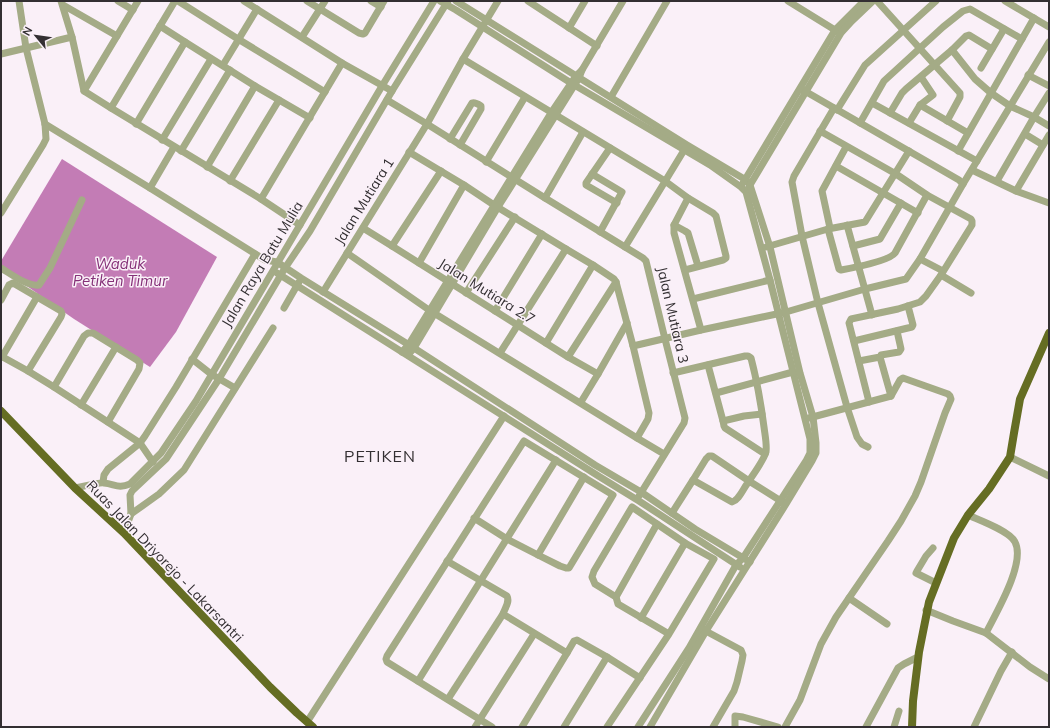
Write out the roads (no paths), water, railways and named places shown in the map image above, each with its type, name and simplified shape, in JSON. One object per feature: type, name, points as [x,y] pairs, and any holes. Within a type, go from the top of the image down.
[{"type":"main road","points":[[912,727],[913,701],[918,657],[926,610],[954,538],[968,515],[989,489],[1010,457],[1020,399],[1049,333]]},
{"type":"main road","name":"Ruas Jalan Driyorejo - Lakarsantri","points":[[1,411],[75,488],[124,533],[270,687],[310,724]]},
{"type":"street","points":[[1,213],[44,145],[46,139],[44,124],[26,48],[19,1]]},
{"type":"street","points":[[118,1],[133,10]]},
{"type":"street","points":[[84,91],[138,1]]},
{"type":"street","points":[[111,108],[175,1]]},
{"type":"street","points":[[178,1],[325,92]]},
{"type":"street","points":[[244,1],[342,63],[392,91]]},
{"type":"street","points":[[307,1],[363,34],[383,4],[370,1]]},
{"type":"street","points":[[302,38],[325,1]]},
{"type":"street","name":"Jalan Raya Batu Mulia","points":[[75,488],[104,482],[117,486],[130,484],[166,447],[196,401],[210,374],[434,1]]},
{"type":"street","points":[[456,1],[484,23],[573,84],[748,183],[770,247],[782,313],[796,373],[816,444],[816,453],[746,560],[745,570],[703,630],[650,727]]},
{"type":"street","name":"Jalan Mutiara 1","points":[[323,292],[427,124],[498,1]]},
{"type":"street","points":[[528,1],[597,46]]},
{"type":"street","points":[[569,28],[585,1]]},
{"type":"street","points":[[405,353],[412,346],[513,178],[624,1]]},
{"type":"street","points":[[611,97],[667,1]]},
{"type":"street","points":[[788,1],[838,32]]},
{"type":"street","points":[[744,189],[838,32],[864,1]]},
{"type":"street","points":[[838,32],[873,1]]},
{"type":"street","points":[[877,1],[961,94],[947,121]]},
{"type":"street","points":[[868,447],[862,444],[857,437],[847,407],[818,303],[802,236],[793,179],[820,132],[865,65],[936,1]]},
{"type":"street","points":[[1005,1],[1049,27]]},
{"type":"street","points":[[124,533],[131,514],[130,495],[132,491],[166,459],[219,379],[285,268],[310,231],[445,2],[611,97],[686,147],[744,189],[770,280],[782,313]]},
{"type":"street","points":[[62,3],[117,36]]},
{"type":"street","points":[[62,3],[72,37],[84,91],[162,140],[261,199],[300,225]]},
{"type":"street","points":[[223,65],[257,9]]},
{"type":"street","points":[[860,123],[884,81],[962,11],[970,9],[1022,39]]},
{"type":"street","points":[[958,151],[1034,18]]},
{"type":"street","points":[[160,26],[255,86],[310,118]]},
{"type":"street","points":[[980,68],[1004,29]]},
{"type":"street","points":[[890,113],[902,93],[966,36],[969,35],[992,49]]},
{"type":"street","points":[[1,54],[72,37]]},
{"type":"street","points":[[136,124],[185,42]]},
{"type":"street","points":[[633,346],[782,313],[906,279],[920,259],[1028,75],[1047,51],[1049,42]]},
{"type":"street","points":[[952,50],[975,79],[990,93],[1010,106],[1049,126]]},
{"type":"street","points":[[162,140],[212,59]]},
{"type":"street","points":[[463,60],[665,181],[688,198],[713,212],[716,216],[726,258],[685,270]]},
{"type":"street","points":[[261,199],[342,63]]},
{"type":"street","points":[[181,151],[230,70]]},
{"type":"street","points":[[1028,75],[1049,86]]},
{"type":"street","points":[[909,123],[920,105],[933,94],[921,77]]},
{"type":"street","points":[[207,167],[255,86]]},
{"type":"street","points":[[803,90],[959,180],[963,184]]},
{"type":"street","points":[[997,181],[1049,93]]},
{"type":"street","points":[[486,162],[525,97]]},
{"type":"street","points":[[230,181],[279,100]]},
{"type":"street","name":"Jalan Mutiara 3","points":[[387,100],[646,261],[685,420],[637,499]]},
{"type":"street","points":[[450,139],[472,103],[477,103],[481,106],[481,109],[460,145]]},
{"type":"street","points":[[872,103],[976,162]]},
{"type":"street","points":[[920,105],[968,133]]},
{"type":"street","points":[[44,124],[265,260],[273,270],[281,276],[637,499],[745,570]]},
{"type":"street","points":[[545,198],[584,132]]},
{"type":"street","points":[[820,132],[896,174],[927,195],[971,219],[972,221],[942,273],[920,302],[851,319],[849,323],[869,402]]},
{"type":"street","points":[[1025,134],[1043,145]]},
{"type":"street","points":[[1016,190],[1049,135]]},
{"type":"street","points":[[150,188],[174,146]]},
{"type":"street","points":[[625,247],[686,147]]},
{"type":"street","points":[[846,147],[822,191],[829,229],[839,269],[859,267],[893,256],[927,195]]},
{"type":"street","points":[[610,148],[586,185],[617,203]]},
{"type":"street","points":[[762,248],[770,247],[829,229],[865,222],[909,151]]},
{"type":"street","points":[[410,152],[614,279],[633,346],[649,415],[636,438]]},
{"type":"street","points":[[836,166],[918,213]]},
{"type":"street","points":[[972,170],[1049,203]]},
{"type":"street","points":[[392,246],[441,171]]},
{"type":"street","points":[[592,174],[622,192],[600,232]]},
{"type":"street","points":[[419,263],[464,185]]},
{"type":"street","points":[[688,198],[674,225],[675,238],[701,330]]},
{"type":"street","points":[[1,268],[28,284],[39,286],[50,268],[82,200]]},
{"type":"street","points":[[853,246],[880,239],[901,203]]},
{"type":"street","points":[[466,293],[515,217]]},
{"type":"street","points":[[674,225],[688,233],[698,266]]},
{"type":"street","points":[[847,225],[872,314]]},
{"type":"street","name":"Jalan Mutiara 2.7","points":[[363,228],[517,326],[598,374]]},
{"type":"street","points":[[495,311],[542,234]]},
{"type":"street","points":[[500,353],[566,249]]},
{"type":"street","points":[[347,253],[432,312],[664,454]]},
{"type":"street","points":[[104,482],[103,477],[108,469],[140,443],[216,322],[255,254]]},
{"type":"street","points":[[920,259],[971,293]]},
{"type":"street","points":[[265,260],[277,262],[412,346],[595,465],[641,492],[695,529],[746,560]]},
{"type":"street","points":[[546,343],[593,265]]},
{"type":"street","points":[[284,308],[301,278]]},
{"type":"street","points":[[693,299],[770,280]]},
{"type":"street","points":[[568,357],[616,282]]},
{"type":"street","points":[[1,300],[9,285],[12,283],[61,311],[62,316],[28,370]]},
{"type":"street","points":[[37,297],[2,356],[28,370],[140,443],[153,462]]},
{"type":"street","points":[[854,341],[912,327],[913,325],[908,306]]},
{"type":"street","points":[[581,402],[627,323]]},
{"type":"street","points":[[131,514],[159,494],[184,470],[272,328]]},
{"type":"street","points":[[859,362],[881,355],[899,352],[901,349],[897,331]]},
{"type":"street","points":[[54,387],[84,336],[88,333],[93,333],[137,360],[140,363],[140,366],[108,422]]},
{"type":"street","points":[[81,405],[116,348]]},
{"type":"street","points":[[673,373],[748,356],[751,358],[757,383],[766,445],[765,454],[738,499],[732,502],[693,480]]},
{"type":"street","points":[[880,356],[891,396]]},
{"type":"street","points":[[192,360],[210,374],[235,388]]},
{"type":"street","points":[[708,364],[724,426],[765,454]]},
{"type":"street","points":[[716,394],[796,373]]},
{"type":"street","points":[[784,727],[800,700],[821,644],[836,617],[888,541],[915,496],[951,398],[950,395],[903,378],[900,380],[891,396],[809,418]]},
{"type":"street","points":[[723,421],[744,416],[762,414]]},
{"type":"street","points":[[310,724],[504,416]]},
{"type":"street","points":[[474,518],[507,539],[538,555],[569,568],[613,496],[524,441],[446,561],[386,659],[387,662],[492,727]]},
{"type":"street","points":[[672,513],[709,456],[712,456],[784,502]]},
{"type":"street","points":[[1010,457],[1049,476]]},
{"type":"street","points":[[418,681],[556,460]]},
{"type":"street","points":[[538,555],[584,477]]},
{"type":"street","points":[[607,727],[669,634],[714,559],[685,543],[632,507],[594,571],[592,577],[595,584],[616,596]]},
{"type":"street","points":[[968,515],[1003,531],[1015,541],[1017,547],[1015,570],[1010,584],[986,633]]},
{"type":"street","points":[[657,524],[616,596],[618,604],[669,634]]},
{"type":"street","points":[[641,618],[685,543]]},
{"type":"street","points":[[933,548],[926,556],[916,573],[936,583]]},
{"type":"street","points":[[703,630],[736,565],[746,560]]},
{"type":"street","points":[[446,561],[480,582],[507,596],[508,600],[503,614],[448,699]]},
{"type":"street","points":[[849,598],[887,624]]},
{"type":"street","points":[[926,610],[986,633],[1030,667],[1049,679]]},
{"type":"street","points":[[503,614],[567,653]]},
{"type":"street","points":[[703,630],[741,650],[742,655],[736,686],[713,727]]},
{"type":"street","points":[[475,727],[534,634]]},
{"type":"street","points":[[522,727],[574,641],[577,640],[640,678]]},
{"type":"street","points":[[638,727],[691,650]]},
{"type":"street","points":[[974,727],[1001,671],[1012,652]]},
{"type":"street","points":[[564,727],[607,657]]},
{"type":"street","points":[[866,727],[898,668],[918,657]]},
{"type":"street","points":[[894,727],[899,711]]},
{"type":"street","points":[[722,712],[778,727]]},
{"type":"street","points":[[735,716],[735,727]]},
{"type":"water","name":"Waduk Petiken Timur","points":[[62,159],[217,257],[176,332],[150,367],[74,319],[1,268],[1,261]]},
{"type":"district","name":"PETIKEN","points":[[380,456]]}]
